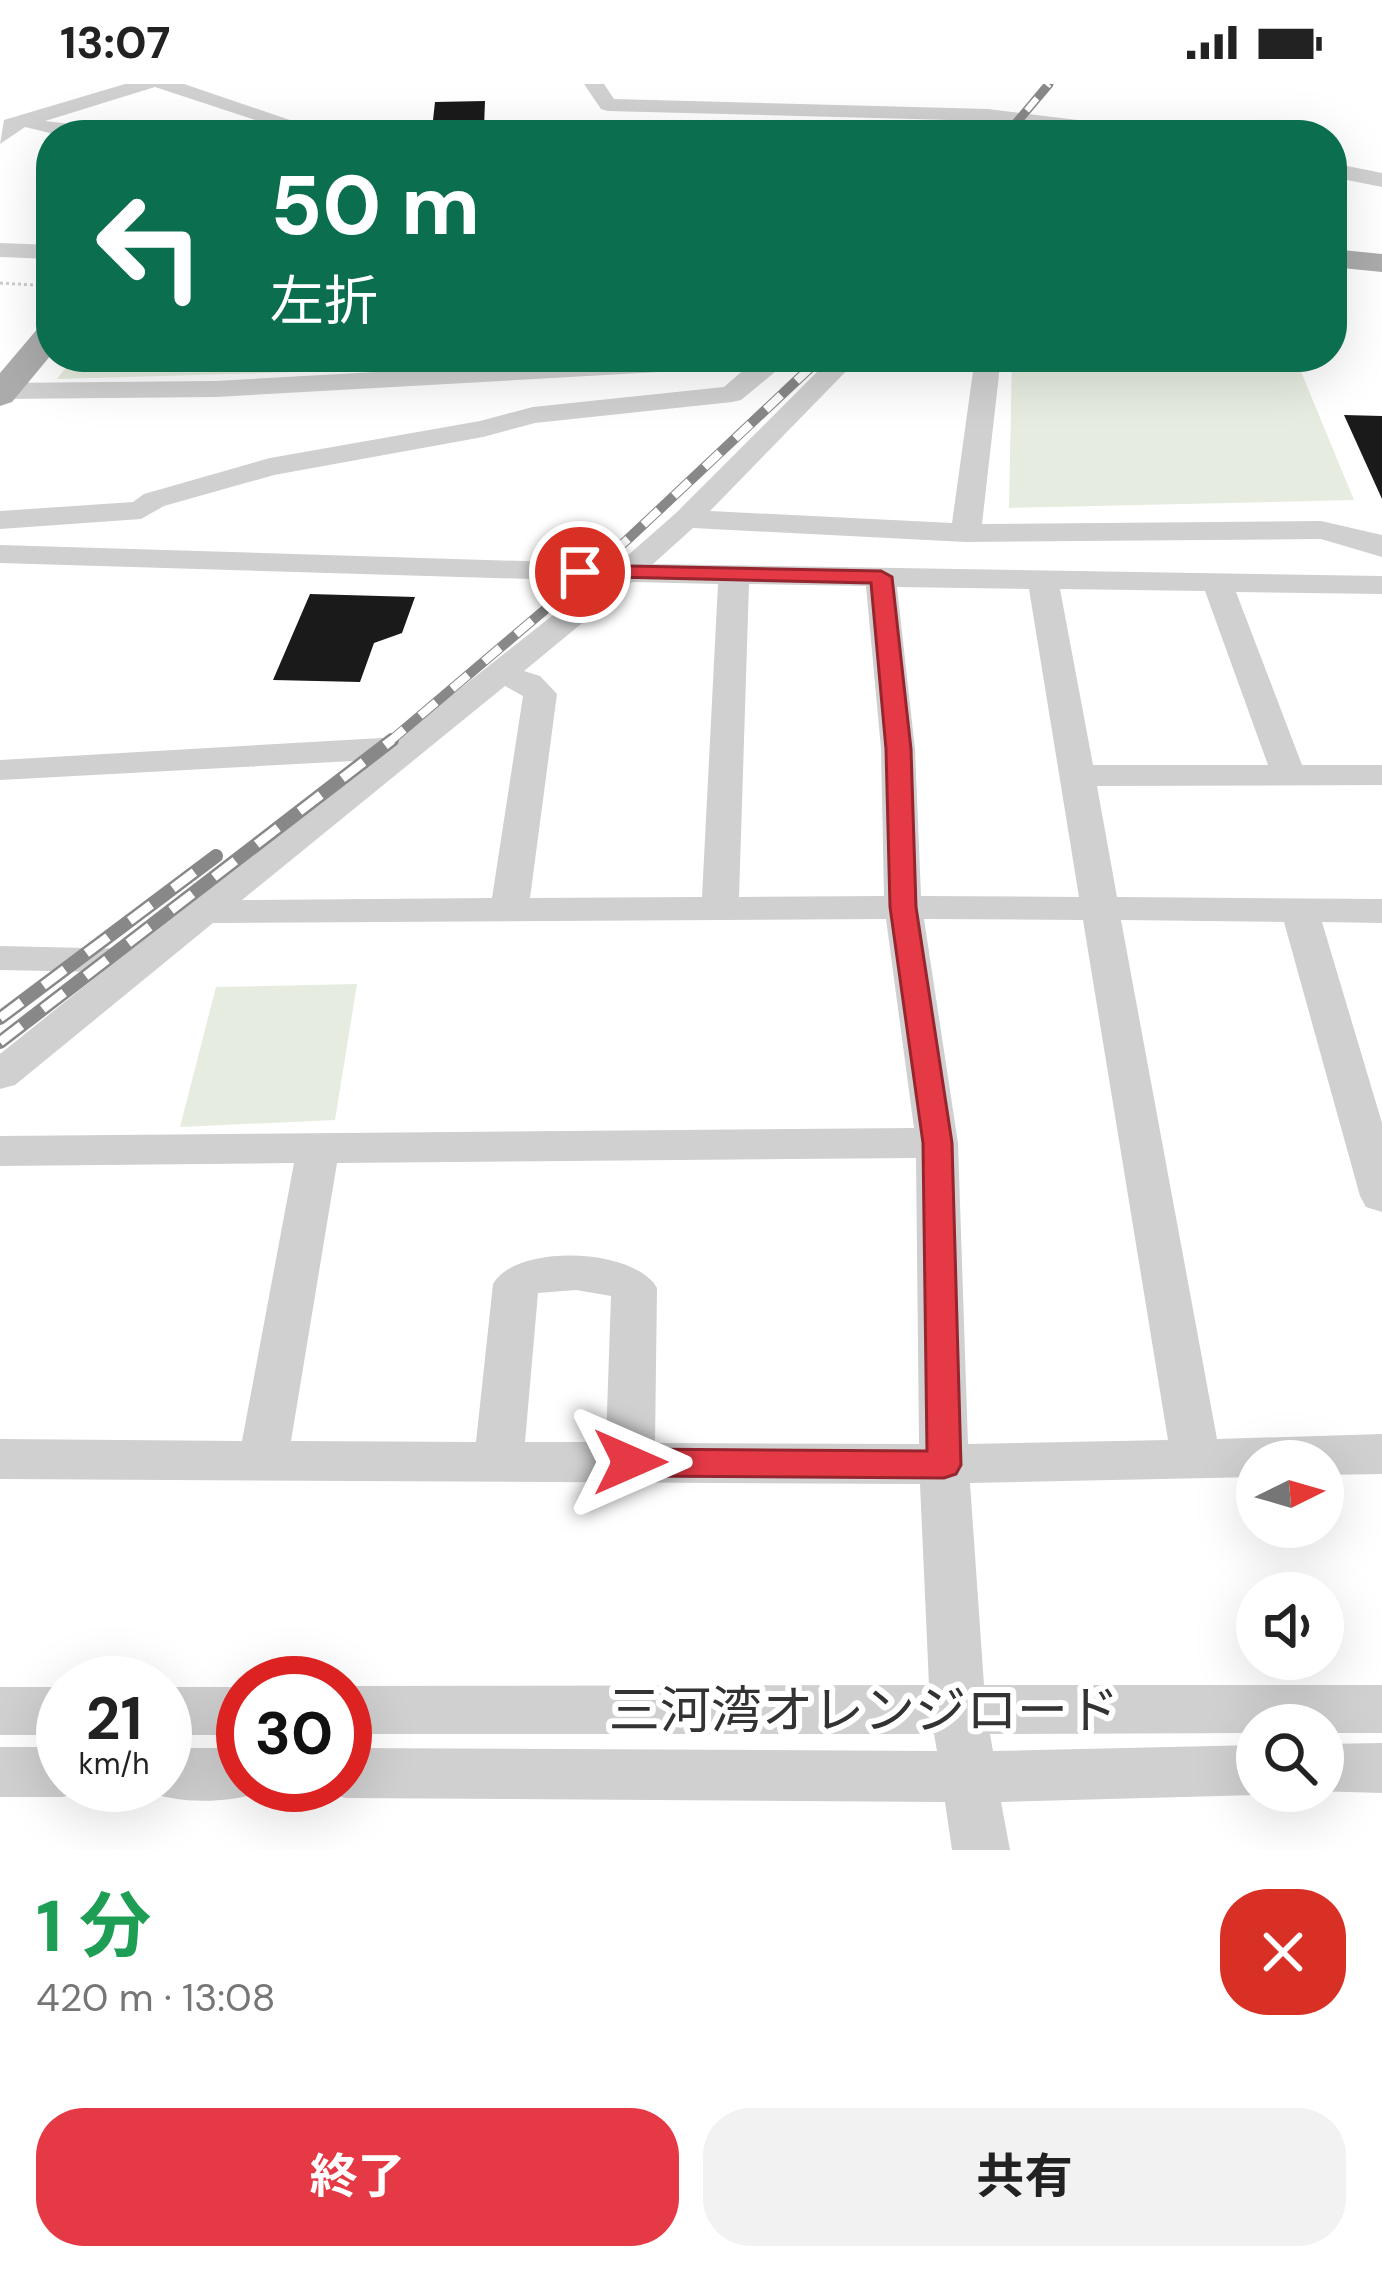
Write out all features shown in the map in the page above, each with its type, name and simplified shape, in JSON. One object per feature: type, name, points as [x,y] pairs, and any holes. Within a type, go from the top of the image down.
[{"type":"main road","points":[[1347,260],[1382,263]]},
{"type":"main road","points":[[1,393],[36,352]]},
{"type":"street","points":[[4,129],[147,84]]},
{"type":"street","points":[[163,84],[253,120]]},
{"type":"street","points":[[234,116],[259,84]]},
{"type":"street","points":[[594,84],[608,105],[1019,120]]},
{"type":"street","points":[[653,120],[656,107]]},
{"type":"street","points":[[4,129],[36,131]]},
{"type":"street","points":[[1347,173],[1382,180]]},
{"type":"street","points":[[0,250],[36,251]]},
{"type":"street","points":[[1,393],[261,387],[519,372]]},
{"type":"street","points":[[0,520],[141,510],[154,500],[270,467],[533,415],[733,394],[759,372]]},
{"type":"street","points":[[0,1075],[625,573],[686,519],[832,372]]},
{"type":"street","points":[[966,532],[986,372]]},
{"type":"street","points":[[686,519],[966,532],[1321,530],[1379,543],[1382,548]]},
{"type":"street","points":[[0,554],[625,573],[1216,583],[1378,593]]},
{"type":"street","points":[[720,908],[734,575]]},
{"type":"street","points":[[881,577],[898,749],[903,907],[938,1143],[944,1465],[958,1710],[973,1777],[981,1850]]},
{"type":"street","points":[[1043,580],[1196,1459]]},
{"type":"street","points":[[1216,583],[1289,776]]},
{"type":"street","points":[[500,674],[528,682],[540,694],[509,910]]},
{"type":"street","points":[[0,770],[410,747]]},
{"type":"street","points":[[1079,776],[1382,775]]},
{"type":"street","points":[[200,912],[903,907],[1382,911]]},
{"type":"street","points":[[1300,913],[1382,1196]]},
{"type":"street","points":[[0,958],[138,961]]},
{"type":"street","points":[[0,1151],[938,1143]]},
{"type":"street","points":[[263,1461],[318,1149]]},
{"type":"street","points":[[497,1462],[516,1283],[532,1274],[620,1276],[634,1288],[630,1462]]},
{"type":"street","points":[[0,1459],[944,1465],[1382,1454]]},
{"type":"street","name":"三河湾オレンジロード","points":[[372,1710],[1382,1708]]},
{"type":"street","points":[[0,1711],[36,1711]]},
{"type":"street","points":[[1344,1769],[1382,1768]]},
{"type":"street","name":"三河湾オレンジロード","points":[[372,1774],[973,1777],[1236,1771]]},
{"type":"street","points":[[0,1772],[36,1772]]},
{"type":"path","points":[[0,284],[36,285]]},
{"type":"shaded area","points":[[62,372],[298,372],[57,379]]},
{"type":"shaded area","points":[[1012,372],[1301,372],[1354,500],[1009,508]]},
{"type":"shaded area","points":[[357,984],[335,1120],[180,1127],[216,987]]},
{"type":"building","points":[[485,101],[484,120],[433,120],[435,102]]},
{"type":"building","points":[[1344,415],[1382,416],[1382,499]]},
{"type":"building","points":[[310,594],[415,597],[402,633],[374,643],[360,682],[273,680]]},
{"type":"railway","points":[[1019,120],[1049,84]]},
{"type":"railway","points":[[388,743],[627,540],[806,372]]},
{"type":"railway","points":[[0,1042],[392,740]]},
{"type":"railway","points":[[0,1018],[216,856]]},
{"type":"route","points":[[580,572],[881,577],[898,749],[903,907],[938,1143],[944,1465],[630,1462]]}]
